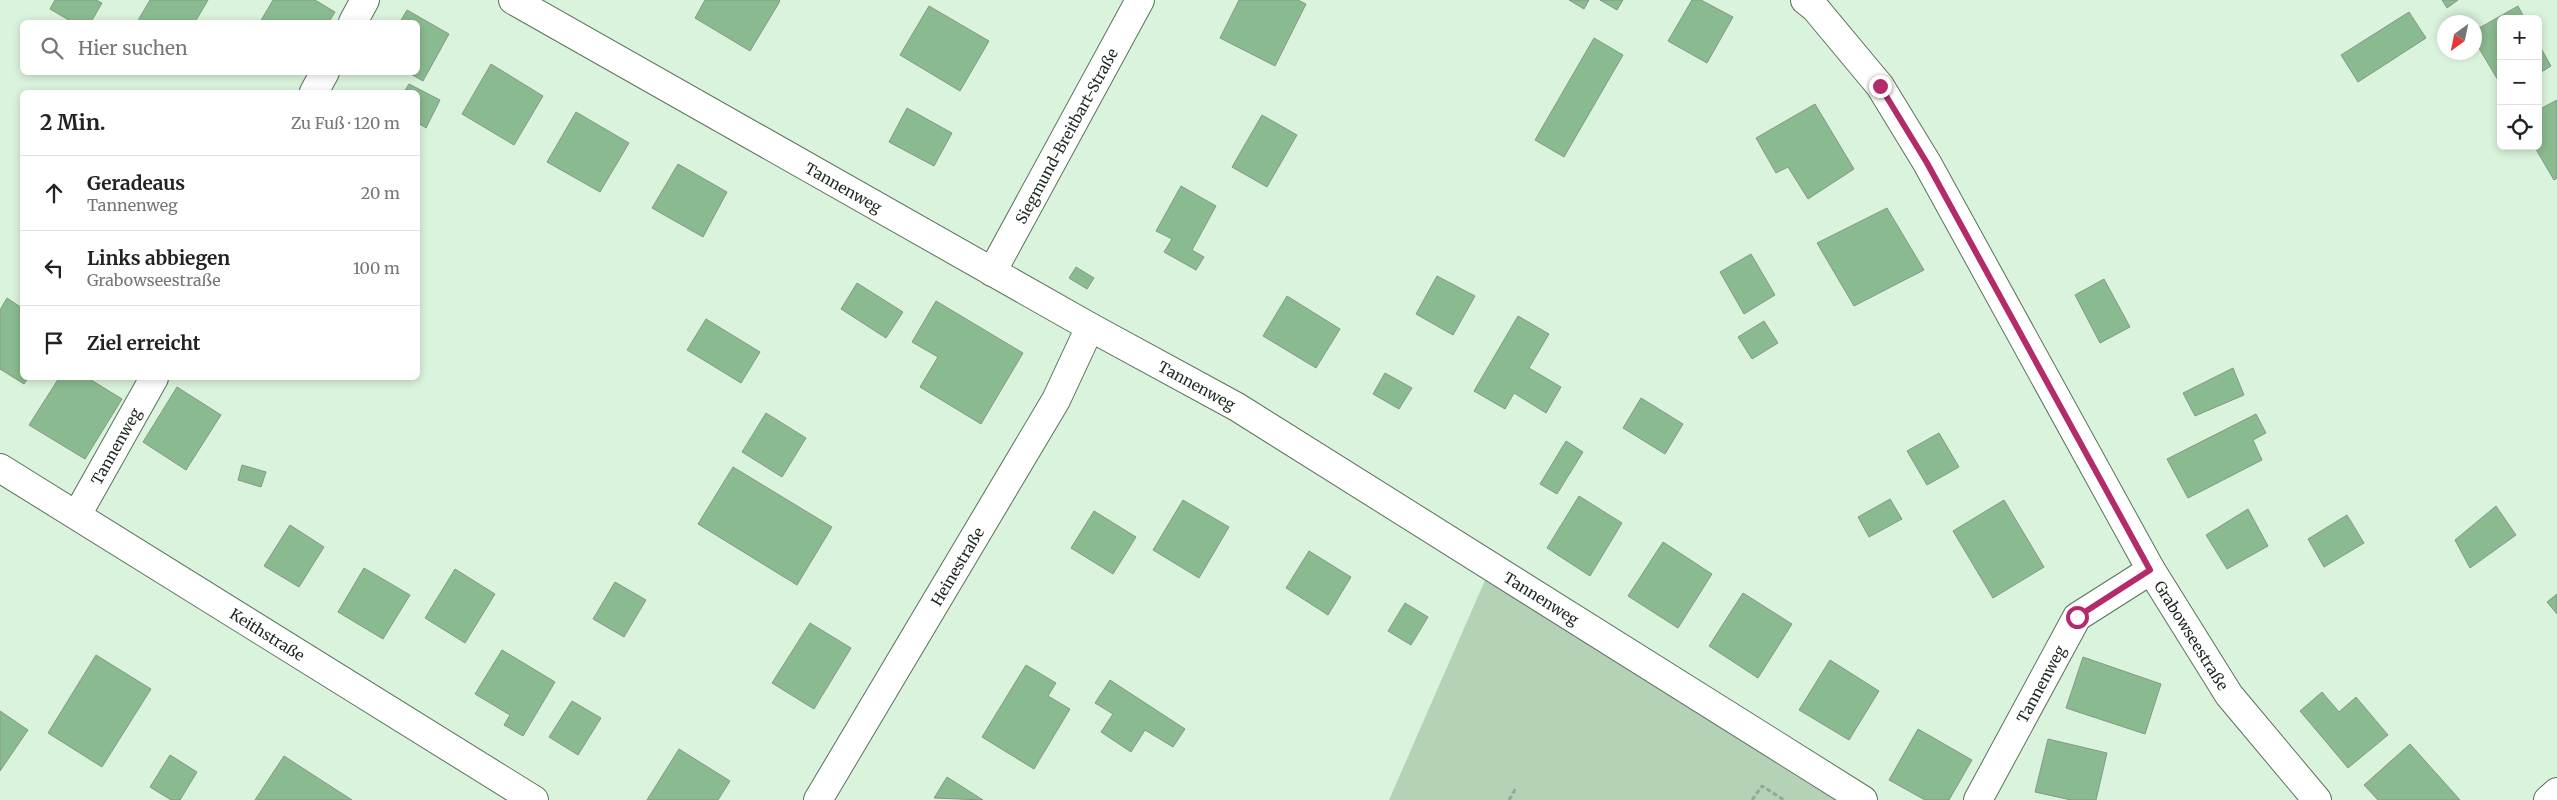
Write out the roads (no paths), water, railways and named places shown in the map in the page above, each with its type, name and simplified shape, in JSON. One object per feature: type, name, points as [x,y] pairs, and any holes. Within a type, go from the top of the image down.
[{"type":"street","points":[[354,20],[365,0]]},
{"type":"street","name":"Tannenweg","points":[[513,0],[992,272],[1237,407],[1863,800]]},
{"type":"street","name":"Siegmund-Breitbart-Straße","points":[[992,272],[1140,0]]},
{"type":"street","name":"Grabowseestraße","points":[[1805,0],[1815,8],[1880,86],[1922,154],[2150,570],[2229,695],[2317,800]]},
{"type":"street","points":[[315,90],[323,75]]},
{"type":"street","name":"Heinestraße","points":[[818,800],[1056,400],[1090,327]]},
{"type":"street","name":"Tannenweg","points":[[77,516],[153,380]]},
{"type":"street","name":"Keithstraße","points":[[0,468],[534,800]]},
{"type":"street","name":"Tannenweg","points":[[1978,800],[2077,617],[2150,570]]},
{"type":"street","points":[[2548,800],[2557,792]]}]
